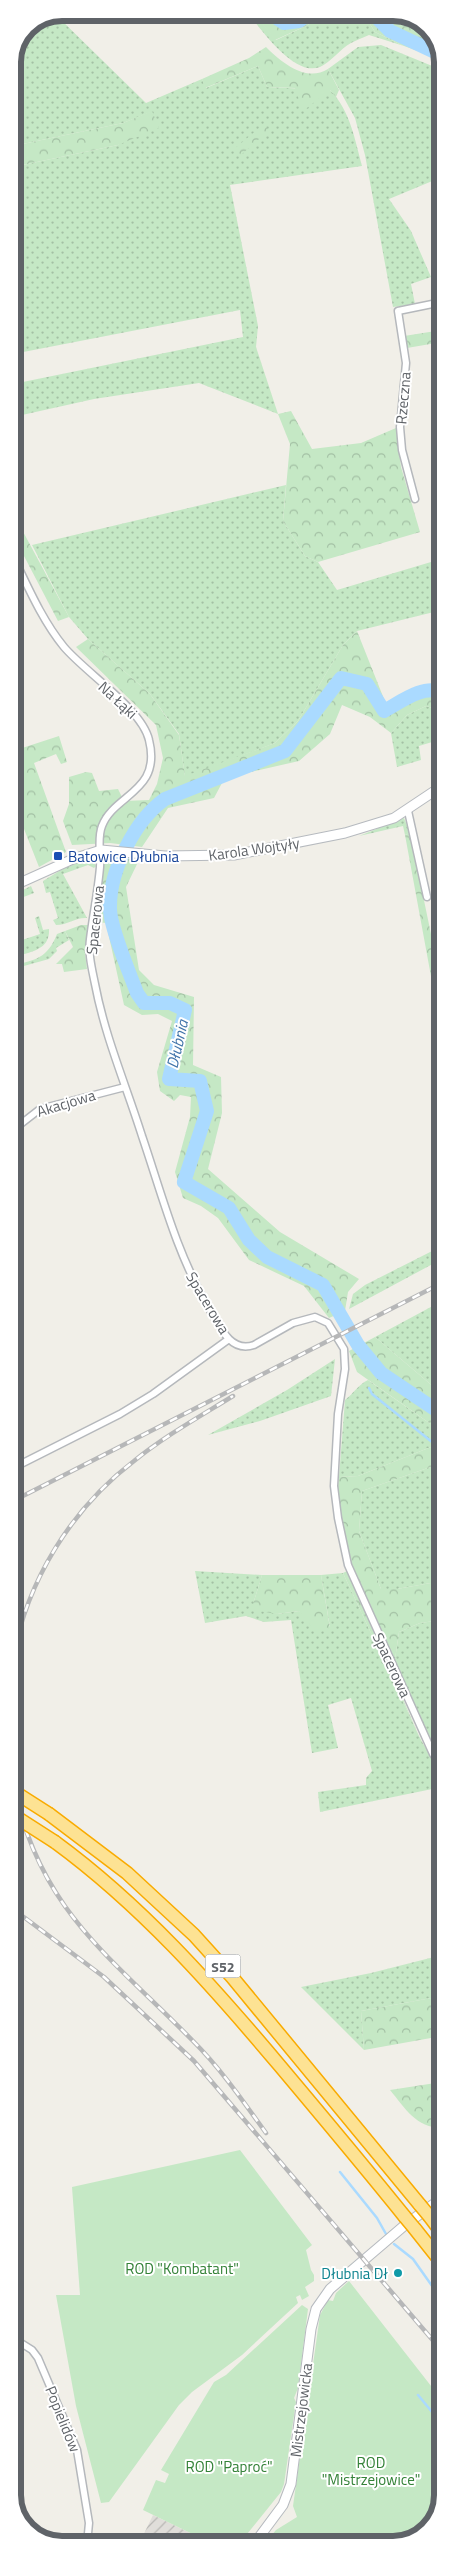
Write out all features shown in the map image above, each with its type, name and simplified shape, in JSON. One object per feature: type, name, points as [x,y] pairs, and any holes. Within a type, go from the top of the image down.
[{"type":"highway","name":"S52","points":[[22,1797],[49,1814],[127,1873],[194,1934],[232,1977],[434,2222]]},
{"type":"highway","name":"S52","points":[[22,1821],[55,1842],[105,1881],[177,1949],[246,2026],[434,2253]]},
{"type":"street","name":"Rzeczna","points":[[415,498],[402,450],[400,427],[406,363],[398,311],[400,309],[433,303]]},
{"type":"street","name":"Na Łąki","points":[[21,572],[40,609],[63,645],[88,673],[137,717],[148,736],[151,754],[147,774],[136,790],[105,820],[100,832],[101,850]]},
{"type":"street","name":"Karola Wojtyły","points":[[21,882],[73,858],[101,850],[202,857],[268,850],[380,823],[408,810],[433,792]]},
{"type":"street","points":[[408,810],[426,897]]},
{"type":"street","name":"Spacerowa","points":[[101,850],[90,957],[105,1031],[126,1086],[170,1225],[188,1272],[229,1339],[236,1344],[248,1347],[293,1323],[315,1317],[328,1323],[342,1344],[345,1353],[345,1369],[338,1414],[334,1486],[338,1518],[348,1565],[434,1755]]},
{"type":"street","name":"Akacjowa","points":[[21,1123],[40,1109],[126,1086]]},
{"type":"street","points":[[22,1464],[120,1414],[153,1394],[229,1339]]},
{"type":"street","name":"Mistrzejowicka","points":[[260,2535],[283,2505],[290,2488],[314,2317],[321,2300],[344,2276],[434,2204]]},
{"type":"street","name":"Popielidów","points":[[22,2344],[32,2350],[38,2358],[75,2441],[89,2523],[88,2536]]},
{"type":"shaded area","points":[[153,2515],[196,2536],[143,2536]]},
{"type":"green space","points":[[62,21],[146,103],[202,79],[206,88],[258,66],[267,87],[330,90],[347,116],[362,166],[230,185],[258,326],[256,347],[278,414],[199,383],[94,399],[21,415],[21,382],[243,337],[240,310],[21,352],[21,165],[118,145],[151,112],[123,123],[21,144],[21,62],[24,47],[33,33],[47,24]]},
{"type":"green space","points":[[255,21],[261,21],[276,40],[308,25],[312,21],[368,21],[375,32],[404,46],[369,35],[347,46],[324,65],[310,68],[289,59]]},
{"type":"green space","points":[[260,21],[312,21],[308,25],[275,40]]},
{"type":"green space","points":[[368,21],[390,21],[392,23],[397,22],[411,26],[425,37],[432,49],[433,57],[404,46],[375,32]]},
{"type":"green space","points":[[389,21],[398,22],[392,24]]},
{"type":"green space","points":[[381,45],[433,66],[433,181],[389,199],[411,231],[431,277],[411,284],[415,304],[393,307],[365,155],[355,118],[328,69],[358,47]]},
{"type":"green space","points":[[266,47],[294,69],[311,74],[320,73],[328,69],[339,90],[336,97],[330,90],[303,111],[295,88],[267,87],[258,66],[205,88],[202,79],[249,58]]},
{"type":"green space","points":[[152,111],[159,128],[118,145],[21,165],[21,144],[123,123]]},
{"type":"green space","points":[[263,125],[269,130],[241,155],[234,149]]},
{"type":"green space","points":[[433,331],[433,344],[407,348],[404,336]]},
{"type":"green space","points":[[291,411],[312,449],[361,443],[396,428],[401,467],[420,532],[318,562],[305,556],[283,521],[290,444],[278,414]]},
{"type":"green space","points":[[286,485],[283,521],[305,556],[318,562],[337,590],[431,562],[433,568],[433,612],[357,631],[343,645],[298,721],[275,743],[185,777],[179,734],[150,694],[88,639],[69,617],[32,545]]},
{"type":"green space","points":[[21,528],[69,617],[58,621],[21,551]]},
{"type":"green space","points":[[357,631],[386,704],[406,692],[427,685],[433,686],[433,708],[426,706],[407,715],[391,733],[370,717],[342,705],[330,734],[299,761],[242,774],[222,783],[214,798],[168,808],[142,847],[110,843],[72,845],[63,821],[69,804],[69,777],[86,772],[92,773],[99,791],[118,789],[124,801],[149,800],[157,784],[163,758],[156,725],[76,647],[88,639],[150,694],[179,735],[185,776],[275,743],[298,721],[343,645]]},
{"type":"green space","points":[[426,706],[433,708],[433,742],[419,746],[421,760],[397,767],[391,733],[407,715]]},
{"type":"green space","points":[[59,736],[67,762],[61,764],[56,754],[34,763],[66,852],[39,867],[21,822],[21,748]]},
{"type":"green space","points":[[404,818],[410,833],[405,835],[403,826],[359,836]]},
{"type":"green space","points":[[410,833],[433,945],[433,989],[405,835]]},
{"type":"green space","points":[[107,856],[139,860],[126,887],[139,970],[154,985],[194,997],[193,1065],[221,1077],[222,1113],[208,1169],[280,1232],[359,1279],[348,1292],[345,1311],[329,1318],[304,1286],[249,1260],[218,1218],[201,1206],[183,1198],[175,1172],[190,1117],[191,1097],[180,1095],[174,1101],[160,1091],[157,1072],[172,1021],[158,1014],[142,1015],[124,1005],[106,923],[97,922],[103,865]]},
{"type":"green space","points":[[86,859],[93,860],[96,866],[94,868],[88,865],[63,874],[87,918],[56,925],[53,920],[58,918],[50,892],[46,893],[43,881],[61,870]]},
{"type":"green space","points":[[31,886],[34,893],[21,898],[21,891]]},
{"type":"green space","points":[[39,916],[43,930],[49,929],[49,935],[45,944],[37,950],[21,955],[21,940],[40,934],[35,918]]},
{"type":"green space","points":[[81,925],[88,925],[85,953],[87,969],[64,972],[62,964],[56,964],[73,947],[65,931]]},
{"type":"green space","points":[[65,931],[69,940],[56,948],[57,951],[49,959],[21,967],[21,963],[40,957],[45,953],[57,934]]},
{"type":"green space","points":[[433,1250],[433,1264],[349,1309],[353,1294],[365,1285]]},
{"type":"green space","points":[[434,1306],[434,1387],[375,1337]]},
{"type":"green space","points":[[375,1337],[434,1387],[434,1426],[357,1372],[349,1351]]},
{"type":"green space","points":[[335,1359],[331,1396],[260,1421],[208,1435],[287,1390]]},
{"type":"green space","points":[[368,1380],[434,1426],[434,1450],[431,1447],[358,1476],[339,1477],[345,1400]]},
{"type":"green space","points":[[431,1447],[434,1450],[434,1466],[362,1491],[359,1531],[381,1589],[397,1589],[434,1582],[434,1621],[420,1623],[399,1632],[394,1666],[354,1574],[340,1525],[339,1477],[358,1476]]},
{"type":"green space","points":[[434,1466],[434,1582],[397,1589],[381,1589],[359,1531],[362,1491]]},
{"type":"green space","points":[[195,1571],[262,1575],[254,1601],[277,1614],[299,1611],[330,1627],[321,1575],[343,1573],[419,1736],[434,1761],[434,1789],[320,1812],[318,1792],[366,1785],[366,1778],[372,1771],[351,1698],[328,1705],[338,1748],[312,1753],[291,1620],[264,1622],[246,1616],[205,1623]]},
{"type":"green space","points":[[347,1571],[419,1736],[343,1573]]},
{"type":"green space","points":[[262,1575],[321,1575],[330,1628],[317,1633],[299,1611],[277,1614],[254,1610],[254,1601]]},
{"type":"green space","points":[[434,1621],[434,1751],[394,1666],[399,1632],[420,1623]]},
{"type":"green space","points":[[434,1957],[434,1998],[361,2011],[364,2050],[301,1987],[371,1973]]},
{"type":"green space","points":[[434,1998],[434,2037],[364,2050],[361,2011]]},
{"type":"green space","points":[[434,2083],[434,2127],[425,2125],[412,2116],[390,2090]]},
{"type":"green space","name":"ROD \"Kombatant\"","points":[[240,2150],[312,2245],[306,2250],[314,2275],[314,2281],[305,2287],[309,2296],[302,2300],[300,2295],[296,2297],[298,2303],[242,2355],[192,2392],[179,2405],[109,2502],[101,2503],[76,2406],[56,2295],[80,2295],[72,2187]]},
{"type":"green space","name":"ROD \"Mistrzejowice\"","points":[[349,2281],[434,2390],[434,2494],[432,2508],[424,2522],[406,2534],[271,2535],[276,2530],[297,2517],[293,2506],[320,2315],[328,2300],[333,2301],[336,2293]]},
{"type":"green space","name":"ROD \"Paproć\"","points":[[302,2305],[308,2309],[298,2388],[294,2398],[296,2402],[284,2484],[281,2492],[246,2535],[196,2536],[143,2510],[156,2480],[165,2483],[169,2474],[161,2470],[214,2382],[226,2375]]},
{"type":"waterway","name":"Dłubnia","points":[[281,21],[284,23],[299,21]]},
{"type":"waterway","name":"Dłubnia","points":[[380,21],[390,31],[432,51]]},
{"type":"waterway","name":"Dłubnia","points":[[433,691],[428,690],[412,695],[384,711],[367,684],[341,678],[285,751],[165,799],[154,808],[134,833],[119,863],[111,894],[110,909],[113,927],[121,951],[137,993],[144,1003],[170,1003],[185,1010],[169,1079],[200,1081],[207,1111],[184,1182],[229,1208],[249,1240],[267,1257],[323,1285],[358,1345],[381,1373],[434,1408]]},
{"type":"waterway","points":[[369,1388],[372,1394],[434,1443]]},
{"type":"waterway","points":[[340,2172],[377,2218],[386,2234]]},
{"type":"waterway","points":[[394,2244],[413,2259],[434,2289]]},
{"type":"waterway","points":[[418,2395],[434,2414]]},
{"type":"railway","points":[[22,1497],[434,1287]]},
{"type":"railway","points":[[22,1624],[41,1574],[55,1549],[90,1501],[111,1480],[158,1443],[233,1396]]},
{"type":"railway","points":[[22,1815],[40,1865],[59,1898],[81,1927],[106,1955],[213,2063],[266,2133]]},
{"type":"railway","points":[[22,1916],[104,1977],[194,2061],[434,2342]]},
{"type":"place","name":"Batowice Dłubnia","points":[[58,856]]},
{"type":"place","name":"Dłubnia Dł","points":[[398,2273]]}]
